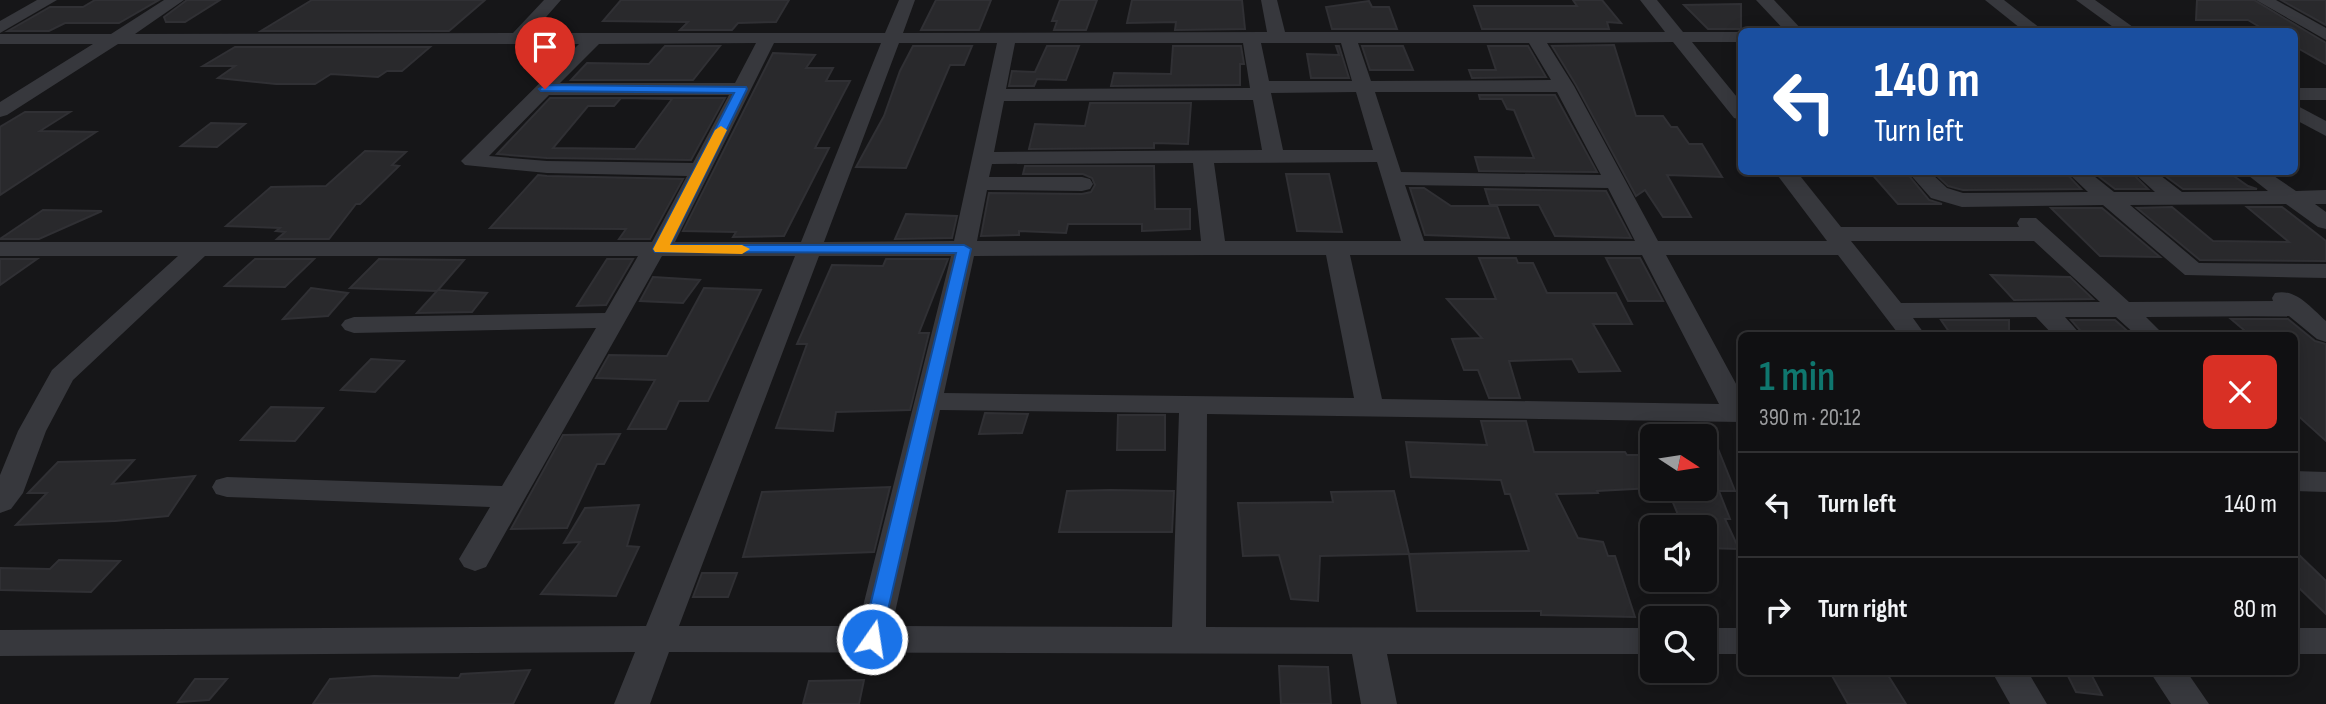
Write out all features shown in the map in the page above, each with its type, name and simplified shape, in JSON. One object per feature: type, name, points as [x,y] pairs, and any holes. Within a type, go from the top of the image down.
[{"type":"street","points":[[0,28],[49,0]]},
{"type":"street","points":[[5,105],[176,0]]},
{"type":"street","points":[[517,38],[553,0]]},
{"type":"street","points":[[632,704],[907,0]]},
{"type":"street","points":[[1269,0],[1277,38]]},
{"type":"street","points":[[1648,0],[1734,97]]},
{"type":"street","points":[[1763,0],[1792,28]]},
{"type":"street","points":[[1993,0],[2032,28]]},
{"type":"street","points":[[2084,0],[2126,28]]},
{"type":"street","points":[[2264,0],[2326,36]]},
{"type":"street","points":[[2298,36],[2326,36]]},
{"type":"street","points":[[0,39],[1738,37]]},
{"type":"street","points":[[595,38],[472,161],[547,167],[700,170]]},
{"type":"street","points":[[475,559],[657,249],[768,38]]},
{"type":"street","points":[[872,639],[964,249],[1007,38]]},
{"type":"street","points":[[1251,38],[1275,157]]},
{"type":"street","points":[[1348,38],[1415,249]]},
{"type":"street","points":[[1535,38],[1564,86],[1738,408]]},
{"type":"street","points":[[997,94],[1363,86],[1564,86]]},
{"type":"street","points":[[545,89],[742,89]]},
{"type":"street","points":[[2298,94],[2326,94]]},
{"type":"street","points":[[2298,112],[2326,130]]},
{"type":"street","points":[[983,158],[1385,156]]},
{"type":"street","points":[[1203,157],[1214,249]]},
{"type":"street","points":[[1788,175],[1910,332]]},
{"type":"street","points":[[1922,175],[1939,193],[1949,198],[2003,200],[2326,197]]},
{"type":"street","points":[[2081,175],[2193,270],[2326,271]]},
{"type":"street","points":[[2147,175],[2178,199]]},
{"type":"street","points":[[2259,175],[2326,222]]},
{"type":"street","points":[[1392,178],[1615,182]]},
{"type":"street","points":[[978,184],[1083,184]]},
{"type":"street","points":[[2003,200],[2148,332]]},
{"type":"street","points":[[0,250],[1650,249],[2040,234]]},
{"type":"street","points":[[3,496],[32,431],[62,376],[200,248]]},
{"type":"street","points":[[1337,249],[1370,408]]},
{"type":"street","points":[[2253,272],[2326,334]]},
{"type":"street","points":[[1894,311],[2297,308]]},
{"type":"street","points":[[2043,310],[2065,332]]},
{"type":"street","points":[[354,325],[613,320]]},
{"type":"street","points":[[928,401],[1738,412]]},
{"type":"street","points":[[1189,640],[1193,405]]},
{"type":"street","points":[[227,488],[510,498]]},
{"type":"street","points":[[0,643],[657,639],[1640,641]]},
{"type":"street","points":[[1367,640],[1378,704]]},
{"type":"street","points":[[1717,641],[1738,641]]},
{"type":"street","points":[[2298,641],[2326,641]]},
{"type":"street","points":[[2011,675],[2029,704]]},
{"type":"street","points":[[2169,675],[2191,704]]},
{"type":"building","points":[[95,0],[159,0],[119,23],[65,23],[49,31],[8,31],[50,7],[83,7]]},
{"type":"building","points":[[187,0],[220,0],[185,22],[166,22],[164,17]]},
{"type":"building","points":[[312,0],[485,0],[449,31],[261,31]]},
{"type":"building","points":[[621,0],[789,0],[776,22],[738,23],[732,30],[680,30],[688,22],[603,21]]},
{"type":"building","points":[[936,0],[991,0],[979,30],[921,30]]},
{"type":"building","points":[[1060,0],[1097,0],[1086,30],[1054,30],[1057,21],[1052,21]]},
{"type":"building","points":[[1132,0],[1242,0],[1245,29],[1175,30],[1176,22],[1127,23]]},
{"type":"building","points":[[1573,0],[1602,0],[1621,23],[1607,22],[1609,29],[1482,29],[1474,6],[1577,6]]},
{"type":"building","points":[[2197,0],[2254,0],[2326,43],[2326,64],[2298,48],[2298,28],[2261,28],[2248,20],[2196,20]]},
{"type":"building","points":[[2281,0],[2326,0],[2326,25]]},
{"type":"building","points":[[1369,1],[1372,7],[1389,7],[1397,29],[1332,29],[1326,7]]},
{"type":"building","points":[[1741,4],[1741,28],[1708,29],[1684,5]]},
{"type":"building","points":[[1614,45],[1636,116],[1663,116],[1671,127],[1677,127],[1689,144],[1702,144],[1722,177],[1667,175],[1691,217],[1663,217],[1645,190],[1636,196],[1552,46]]},
{"type":"building","points":[[665,46],[720,46],[693,80],[571,80],[587,63],[649,64]]},
{"type":"building","points":[[913,46],[972,46],[964,65],[950,65],[906,168],[856,167],[884,116],[900,71]]},
{"type":"building","points":[[1047,46],[1079,46],[1066,80],[1037,79],[1034,86],[1009,86],[1012,71],[1035,72]]},
{"type":"building","points":[[1173,46],[1241,46],[1244,64],[1240,64],[1240,85],[1111,86],[1114,73],[1171,74]]},
{"type":"building","points":[[1336,46],[1339,46],[1349,78],[1311,78],[1307,54],[1339,55]]},
{"type":"building","points":[[1362,46],[1403,46],[1413,70],[1370,70]]},
{"type":"building","points":[[1488,46],[1528,46],[1546,77],[1472,78],[1469,70],[1496,70]]},
{"type":"building","points":[[235,47],[430,47],[402,71],[387,71],[378,77],[331,74],[315,84],[276,84],[218,78],[235,66],[203,66]]},
{"type":"building","points":[[773,53],[815,55],[806,68],[833,68],[826,81],[850,81],[815,148],[829,148],[784,236],[733,237],[736,232],[683,231]]},
{"type":"building","points":[[1479,95],[1555,95],[1597,172],[1479,171],[1475,157],[1534,158],[1514,110],[1507,109],[1502,99],[1480,99]]},
{"type":"building","points":[[550,98],[621,98],[725,98],[691,160],[547,158],[497,154]],"holes":[[[621,98],[672,99],[635,149],[553,148],[588,106],[614,106]]]},
{"type":"building","points":[[1090,103],[1191,103],[1188,144],[1154,143],[1154,148],[1029,149],[1035,124],[1085,126]]},
{"type":"building","points":[[25,112],[70,112],[40,131],[96,132],[0,195],[0,127]]},
{"type":"building","points":[[211,123],[245,124],[217,147],[181,146]]},
{"type":"building","points":[[365,151],[406,152],[392,165],[399,166],[360,204],[356,204],[329,239],[277,239],[285,232],[276,231],[280,228],[226,226],[271,187],[326,186]]},
{"type":"building","points":[[1025,166],[1154,166],[1155,209],[1190,209],[1190,229],[1142,231],[1142,224],[1068,224],[1066,233],[1019,231],[1019,235],[981,236],[989,193],[1082,194],[1091,192],[1095,185],[1092,178],[1083,174],[1023,174]]},
{"type":"building","points":[[1286,174],[1329,174],[1342,232],[1297,231]]},
{"type":"building","points":[[538,175],[683,179],[650,239],[619,239],[626,229],[490,228]]},
{"type":"building","points":[[1873,175],[1908,175],[1929,200],[1942,204],[1898,204]]},
{"type":"building","points":[[1936,175],[2068,175],[2081,189],[1963,190],[1948,186]]},
{"type":"building","points":[[2097,175],[2134,175],[2148,189],[2115,189]]},
{"type":"building","points":[[2164,175],[2232,175],[2257,189],[2183,189]]},
{"type":"building","points":[[1410,188],[1424,188],[1451,206],[1497,206],[1509,238],[1425,235]]},
{"type":"building","points":[[1485,189],[1606,191],[1631,238],[1555,236],[1539,205],[1490,205]]},
{"type":"building","points":[[2172,207],[2213,241],[2289,242],[2247,207],[2282,207],[2326,241],[2326,261],[2200,260],[2137,208]]},
{"type":"building","points":[[2051,208],[2102,208],[2160,257],[2100,256]]},
{"type":"building","points":[[43,210],[102,211],[39,239],[0,239]]},
{"type":"building","points":[[906,214],[957,216],[952,238],[895,239]]},
{"type":"building","points":[[1479,258],[1516,258],[1518,263],[1533,263],[1547,293],[1616,293],[1632,324],[1593,324],[1620,371],[1579,372],[1572,359],[1509,361],[1520,398],[1489,398],[1478,370],[1464,370],[1452,339],[1482,338],[1447,299],[1496,299]]},
{"type":"building","points":[[1606,258],[1640,258],[1663,301],[1628,301]]},
{"type":"building","points":[[0,259],[37,259],[0,285]]},
{"type":"building","points":[[255,259],[314,259],[285,287],[225,286]]},
{"type":"building","points":[[379,259],[464,260],[438,290],[487,293],[472,312],[417,313],[437,291],[350,288]]},
{"type":"building","points":[[607,259],[633,259],[606,305],[577,306]]},
{"type":"building","points":[[886,259],[948,259],[919,333],[929,333],[910,410],[836,412],[833,431],[776,428],[807,344],[797,344],[832,265],[883,266]]},
{"type":"building","points":[[1991,275],[2070,277],[2093,299],[2014,300]]},
{"type":"building","points":[[653,277],[700,280],[683,303],[640,301]]},
{"type":"building","points":[[311,288],[348,293],[328,316],[283,319]]},
{"type":"building","points":[[704,288],[761,290],[708,401],[679,401],[666,429],[628,429],[655,380],[596,378],[609,355],[667,356]]},
{"type":"building","points":[[2231,319],[2288,319],[2315,341],[2326,344],[2326,441],[2298,416],[2298,332],[2246,332]]},
{"type":"building","points":[[1941,320],[2009,320],[2009,332],[1949,332]]},
{"type":"building","points":[[2071,320],[2115,320],[2128,332],[2082,332]]},
{"type":"building","points":[[371,359],[404,361],[375,392],[341,390]]},
{"type":"building","points":[[271,407],[323,408],[295,441],[241,440]]},
{"type":"building","points":[[985,413],[1028,414],[1022,433],[979,434]]},
{"type":"building","points":[[1118,415],[1165,415],[1165,450],[1117,450]]},
{"type":"building","points":[[1481,421],[1526,421],[1534,452],[1625,452],[1627,455],[1640,455],[1640,489],[1556,494],[1578,538],[1603,542],[1608,556],[1615,556],[1635,617],[1541,615],[1541,611],[1417,611],[1409,554],[1529,551],[1510,494],[1505,494],[1501,480],[1411,477],[1406,442],[1487,445]]},
{"type":"building","points":[[620,434],[604,464],[597,464],[567,528],[511,529],[563,435]]},
{"type":"building","points":[[1717,446],[1735,491],[1719,491],[1730,519],[1725,519],[1738,549],[1717,548],[1717,515],[1678,515],[1672,501],[1717,501]]},
{"type":"building","points":[[134,460],[112,484],[195,476],[168,516],[16,525],[47,493],[28,493],[58,462]]},
{"type":"building","points":[[890,487],[874,552],[743,557],[762,492]]},
{"type":"building","points":[[1067,491],[1174,491],[1172,532],[1059,532]]},
{"type":"building","points":[[1394,491],[1409,554],[1320,556],[1318,601],[1291,599],[1279,555],[1243,556],[1238,503],[1333,502],[1331,492]]},
{"type":"building","points":[[639,505],[627,546],[639,547],[616,596],[541,594],[580,542],[564,543],[585,508]]},
{"type":"building","points":[[2298,554],[2326,581],[2326,614],[2298,587]]},
{"type":"building","points":[[59,560],[120,561],[91,592],[0,590],[0,568],[50,569]]},
{"type":"building","points":[[702,573],[737,573],[728,597],[693,597]]},
{"type":"building","points":[[1279,666],[1328,667],[1331,704],[1281,704]]},
{"type":"building","points":[[530,670],[513,704],[313,704],[330,679],[374,676],[459,678],[461,674]]},
{"type":"building","points":[[1832,675],[1888,675],[1906,704],[1848,704]]},
{"type":"building","points":[[2068,675],[2092,675],[2102,695],[2076,692]]},
{"type":"building","points":[[195,679],[227,679],[209,700],[178,702]]},
{"type":"building","points":[[864,680],[859,704],[803,704],[809,681]]},
{"type":"slow traffic","points":[[721,130],[660,249],[742,249]]},
{"type":"route","points":[[545,89],[742,89],[660,249],[964,249],[872,639]]}]
